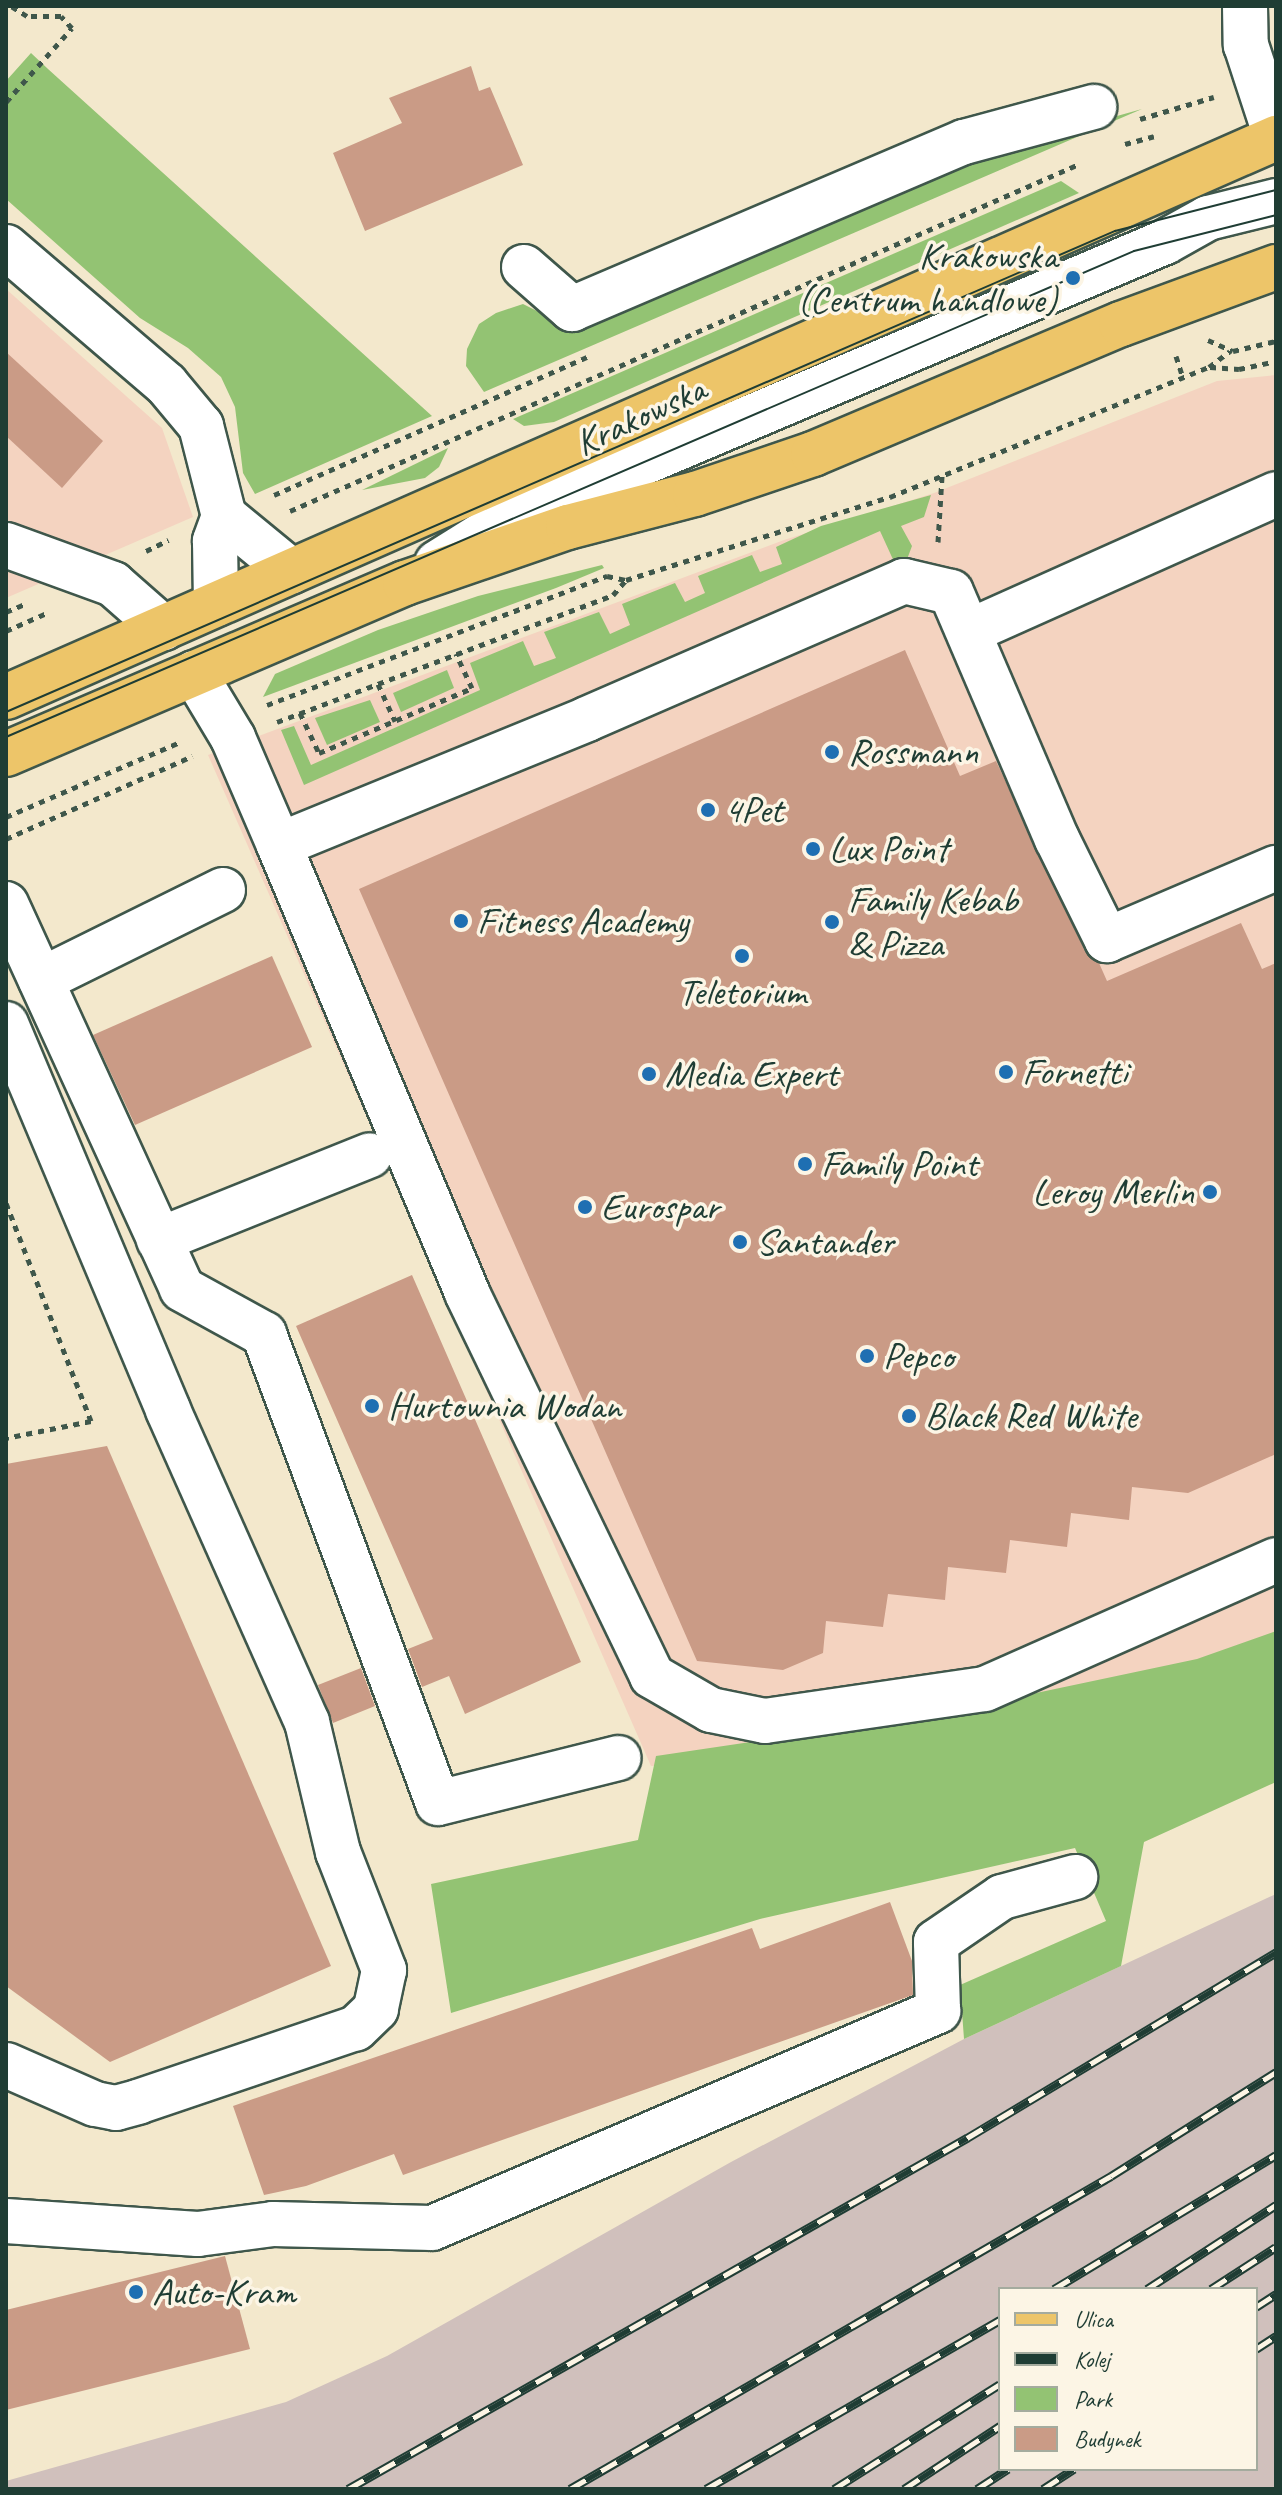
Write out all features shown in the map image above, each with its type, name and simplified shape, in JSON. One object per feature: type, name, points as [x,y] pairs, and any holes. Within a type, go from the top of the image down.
[{"type":"main road","name":"Krakowska","points":[[6,697],[1156,188],[1276,138]]},
{"type":"main road","name":"Krakowska","points":[[6,754],[405,583],[568,527],[695,494],[813,454],[1121,324],[1276,267]]},
{"type":"street","points":[[1255,25],[1276,138]]},
{"type":"street","points":[[524,267],[572,309],[964,142],[1114,114]]},
{"type":"street","points":[[1156,188],[1208,218]]},
{"type":"street","points":[[405,583],[501,523],[1165,242],[1208,218],[1276,201]]},
{"type":"street","points":[[6,247],[166,384],[201,426],[224,516],[215,541],[216,604]]},
{"type":"street","points":[[970,631],[1276,494]]},
{"type":"street","points":[[224,516],[291,571]]},
{"type":"street","points":[[6,545],[113,584],[163,628]]},
{"type":"street","points":[[279,845],[587,719],[904,581],[951,592],[1057,839],[1107,940],[1276,868]]},
{"type":"street","points":[[194,673],[233,738],[467,1293],[652,1676],[711,1710],[765,1721],[985,1689],[1276,1560]]},
{"type":"street","points":[[41,980],[223,890]]},
{"type":"street","points":[[6,904],[182,1289],[264,1334],[438,1803],[618,1758]]},
{"type":"street","points":[[6,1024],[168,1410],[307,1722],[338,1852],[384,1970],[376,2009],[356,2028],[116,2108],[95,2104],[6,2065]]},
{"type":"street","points":[[159,1240],[370,1155]]},
{"type":"street","points":[[6,2221],[198,2234],[273,2224],[432,2228],[938,2011],[936,1942],[1002,1897],[1075,1877]]},
{"type":"path","points":[[6,102],[72,28],[61,16],[27,16],[11,6]]},
{"type":"path","points":[[1114,114],[1220,96]]},
{"type":"path","points":[[1111,150],[1160,134]]},
{"type":"path","points":[[285,513],[1084,162]]},
{"type":"path","points":[[1207,339],[1212,346],[1230,351]]},
{"type":"path","points":[[255,710],[607,576],[626,580],[942,476],[1209,367],[1230,351],[1276,341]]},
{"type":"path","points":[[1174,353],[1183,377]]},
{"type":"path","points":[[1209,367],[1239,369],[1276,361]]},
{"type":"path","points":[[224,516],[487,401]]},
{"type":"path","points":[[938,543],[942,476]]},
{"type":"path","points":[[138,555],[177,536]]},
{"type":"path","points":[[274,723],[613,595],[626,580]]},
{"type":"path","points":[[300,713],[319,753],[472,688],[456,654]]},
{"type":"path","points":[[378,684],[395,721]]},
{"type":"path","points":[[6,817],[186,740]]},
{"type":"path","points":[[6,839],[198,753]]},
{"type":"path","points":[[6,1203],[91,1421],[6,1438]]},
{"type":"shaded area","points":[[6,289],[162,428],[193,517],[6,598]]},
{"type":"shaded area","points":[[1276,375],[1276,1640],[853,1764],[651,1766],[208,755],[784,540],[934,493],[1217,381]]},
{"type":"shaded area","points":[[1276,1894],[1276,2489],[6,2489],[6,2481],[286,2402],[387,2356],[731,2162],[964,2039]]},
{"type":"green space","points":[[31,53],[432,416],[255,494],[243,473],[235,407],[221,377],[188,348],[140,318],[6,199],[6,81]]},
{"type":"green space","points":[[1142,109],[484,392],[466,366],[467,349],[479,324],[496,313],[523,304],[555,320],[560,329],[992,151]]},
{"type":"green space","points":[[1061,181],[1079,193],[554,422],[524,426],[513,419]]},
{"type":"green space","points":[[448,448],[439,467],[425,478],[362,490]]},
{"type":"green space","points":[[931,495],[924,517],[901,526],[912,546],[906,562],[896,566],[880,531],[304,785],[281,730],[294,726],[311,765],[480,690],[470,663],[523,641],[534,666],[556,658],[544,632],[599,612],[610,634],[630,625],[622,604],[675,583],[685,602],[705,593],[698,576],[752,555],[760,572],[782,564],[776,547],[821,526]]},
{"type":"green space","points":[[602,565],[604,568],[556,588],[263,697],[275,674],[378,630],[478,596]]},
{"type":"green space","points":[[447,670],[454,688],[401,712],[393,693]]},
{"type":"green space","points":[[370,700],[380,722],[327,745],[315,718]]},
{"type":"green space","points":[[1276,1631],[1276,1782],[1144,1842],[1121,1966],[964,2039],[960,1985],[1106,1921],[1075,1848],[760,1919],[451,2013],[431,1884],[638,1840],[656,1756],[928,1716],[1197,1659]]},
{"type":"building","points":[[471,66],[479,91],[490,87],[523,165],[365,231],[333,153],[402,123],[389,98]]},
{"type":"building","points":[[6,352],[103,441],[62,488],[6,436]]},
{"type":"building","name":"Family Point","points":[[905,650],[960,776],[996,761],[1085,951],[1099,963],[1107,981],[1241,923],[1262,969],[1276,963],[1276,1454],[1188,1493],[1132,1487],[1129,1520],[1071,1513],[1067,1547],[1010,1540],[1006,1573],[948,1567],[945,1600],[888,1594],[883,1627],[826,1621],[823,1653],[783,1670],[697,1661],[359,889]]},
{"type":"building","points":[[272,956],[312,1047],[135,1125],[93,1035]]},
{"type":"building","points":[[412,1275],[581,1662],[465,1714],[449,1676],[422,1687],[408,1649],[433,1639],[296,1326]]},
{"type":"building","points":[[107,1446],[331,1966],[110,2062],[6,1986],[6,1464]]},
{"type":"building","points":[[361,1668],[375,1706],[333,1723],[318,1685]]},
{"type":"building","points":[[890,1902],[912,1961],[913,1995],[403,2175],[394,2154],[306,2186],[264,2195],[233,2106],[752,1928],[760,1949]]},
{"type":"building","points":[[225,2256],[250,2349],[6,2410],[6,2310]]},
{"type":"tram line","points":[[6,712],[1115,231],[1276,190]]},
{"type":"tram line","points":[[6,737],[1134,251],[1276,215]]},
{"type":"railway","points":[[348,2489],[967,2138],[1276,1952]]},
{"type":"railway","points":[[570,2489],[1111,2176],[1276,2072]]},
{"type":"railway","points":[[1057,2287],[1276,2155]]},
{"type":"railway","points":[[1150,2287],[1276,2205]]},
{"type":"railway","points":[[1214,2287],[1276,2247]]},
{"type":"railway","points":[[1258,2306],[1276,2294]]},
{"type":"railway","points":[[706,2489],[998,2321]]},
{"type":"railway","points":[[1258,2348],[1276,2336]]},
{"type":"railway","points":[[834,2489],[998,2385]]},
{"type":"railway","points":[[904,2489],[998,2427]]},
{"type":"railway","points":[[977,2489],[1005,2471]]},
{"type":"railway","points":[[1043,2489],[1071,2471]]},
{"type":"place","name":"Krakowska (Centrum handlowe)","points":[[1073,278]]},
{"type":"place","name":"Rossmann","points":[[832,752]]},
{"type":"place","name":"4Pet","points":[[708,810]]},
{"type":"place","name":"Lux Point","points":[[813,849]]},
{"type":"place","name":"Fitness Academy","points":[[461,921]]},
{"type":"place","name":"Family Kebab & Pizza","points":[[832,922]]},
{"type":"place","name":"Teletorium","points":[[742,956]]},
{"type":"place","name":"Fornetti","points":[[1006,1072]]},
{"type":"place","name":"Media Expert","points":[[649,1074]]},
{"type":"place","name":"Family Point","points":[[805,1164]]},
{"type":"place","name":"Leroy Merlin","points":[[1210,1192]]},
{"type":"place","name":"Eurospar","points":[[585,1207]]},
{"type":"place","name":"Santander","points":[[740,1242]]},
{"type":"place","name":"Pepco","points":[[867,1356]]},
{"type":"place","name":"Hurtownia Wodan","points":[[372,1406]]},
{"type":"place","name":"Black Red White","points":[[909,1416]]},
{"type":"place","name":"Auto-Kram","points":[[136,2292]]}]
